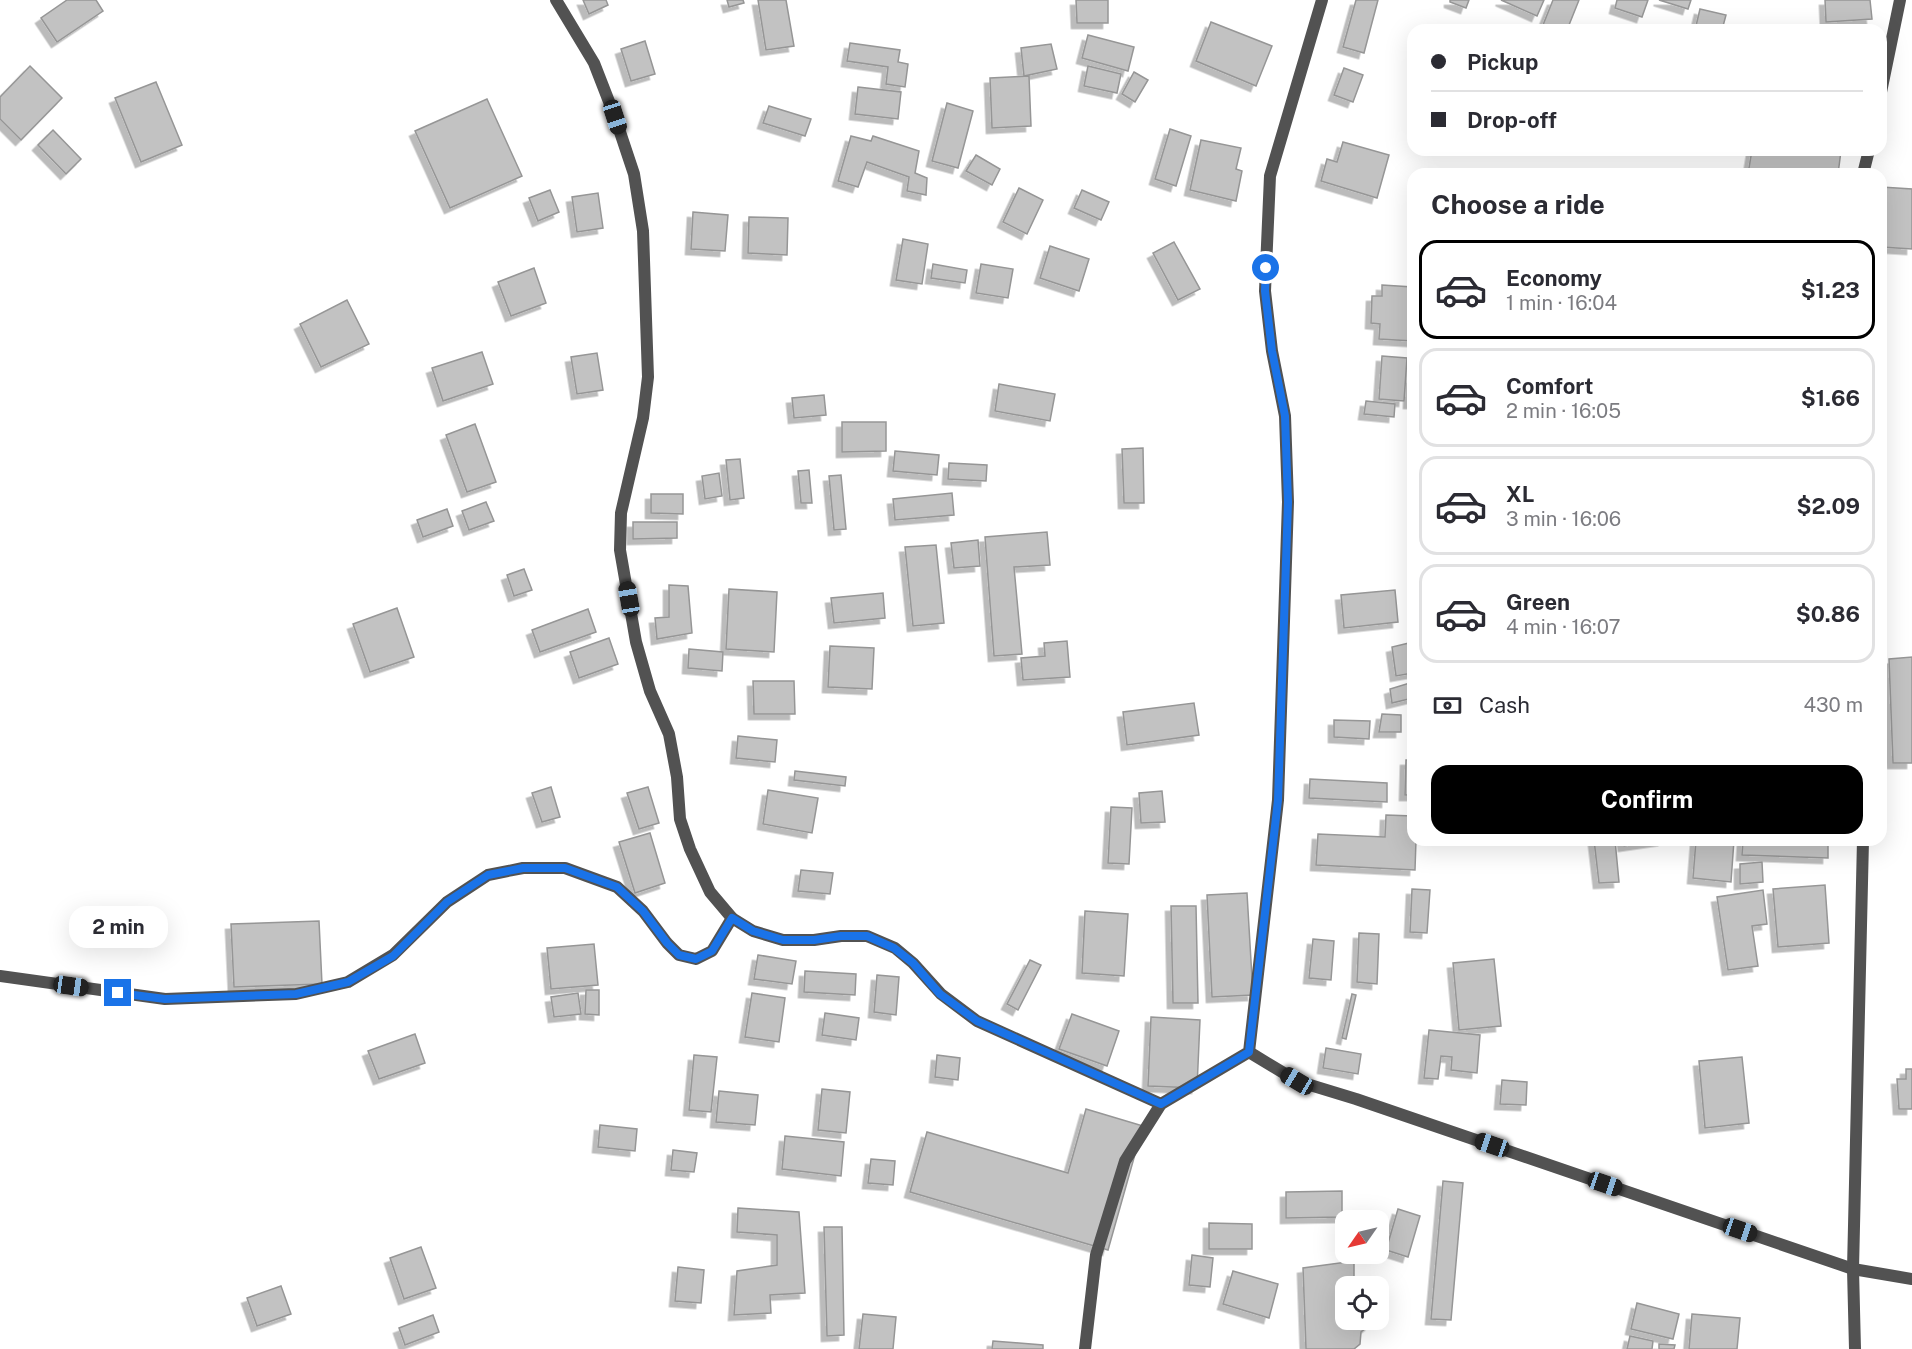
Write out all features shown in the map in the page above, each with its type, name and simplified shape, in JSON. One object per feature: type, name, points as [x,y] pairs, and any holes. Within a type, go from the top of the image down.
[{"type":"street","points":[[556,0],[594,63],[634,174],[643,231],[648,377],[643,418],[621,513],[620,550],[636,642],[650,691],[669,734],[677,777],[680,819],[690,849],[710,892],[732,918],[753,931],[783,940],[867,936],[894,948],[913,963],[940,994],[977,1021],[1161,1104]]},
{"type":"street","points":[[1249,1052],[1278,800],[1288,502],[1285,416],[1272,351],[1265,291],[1270,176],[1322,0]]},
{"type":"street","points":[[1887,63],[1900,0]]},
{"type":"street","points":[[1855,1349],[1853,1269],[1863,846]]},
{"type":"street","points":[[0,976],[165,999],[296,994],[348,982],[393,956],[447,902],[488,875],[523,868],[565,868],[617,887],[643,911],[679,955],[696,959],[712,951],[732,918]]},
{"type":"street","points":[[1085,1349],[1096,1255],[1125,1161],[1161,1104],[1249,1052]]},
{"type":"street","points":[[1249,1052],[1297,1081],[1368,1103],[1853,1269],[1912,1279]]},
{"type":"building","points":[[67,0],[96,0],[103,11],[57,42],[41,18]]},
{"type":"building","points":[[583,0],[606,0],[608,5],[589,14]]},
{"type":"building","points":[[727,0],[743,0],[744,3],[729,7]]},
{"type":"building","points":[[758,0],[786,0],[794,46],[766,50]]},
{"type":"building","points":[[1076,0],[1108,0],[1108,23],[1077,23]]},
{"type":"building","points":[[1356,0],[1378,0],[1364,53],[1343,47]]},
{"type":"building","points":[[1450,0],[1469,0],[1466,8]]},
{"type":"building","points":[[1501,0],[1544,0],[1537,16]]},
{"type":"building","points":[[1553,0],[1579,0],[1569,24],[1543,24]]},
{"type":"building","points":[[1617,0],[1648,0],[1642,17],[1615,8]]},
{"type":"building","points":[[1659,0],[1691,0],[1688,9]]},
{"type":"building","points":[[1825,0],[1870,0],[1872,19],[1826,22]]},
{"type":"building","points":[[1700,9],[1726,15],[1724,24],[1696,24]]},
{"type":"building","points":[[1211,22],[1272,46],[1256,86],[1196,61]]},
{"type":"building","points":[[1088,35],[1134,47],[1128,71],[1082,58]]},
{"type":"building","points":[[645,41],[655,74],[631,81],[621,49]]},
{"type":"building","points":[[850,43],[900,50],[898,62],[908,64],[905,87],[886,84],[888,67],[847,61]]},
{"type":"building","points":[[1051,44],[1057,69],[1024,76],[1021,48]]},
{"type":"building","points":[[30,66],[62,98],[21,140],[0,119],[0,97]]},
{"type":"building","points":[[1088,66],[1121,74],[1117,93],[1084,86]]},
{"type":"building","points":[[1344,68],[1363,75],[1353,102],[1334,95]]},
{"type":"building","points":[[1134,72],[1148,80],[1135,102],[1122,94]]},
{"type":"building","points":[[1029,76],[1031,126],[992,128],[990,78]]},
{"type":"building","points":[[156,82],[182,145],[141,162],[115,98]]},
{"type":"building","points":[[858,87],[901,92],[898,119],[855,114]]},
{"type":"building","points":[[487,99],[522,176],[450,208],[415,131]]},
{"type":"building","points":[[947,103],[973,111],[958,168],[932,161]]},
{"type":"building","points":[[769,106],[811,119],[805,136],[763,123]]},
{"type":"building","points":[[1170,129],[1191,136],[1176,186],[1155,179]]},
{"type":"building","points":[[53,130],[81,159],[66,174],[38,145]]},
{"type":"building","points":[[851,136],[871,141],[873,136],[919,151],[915,173],[927,178],[926,195],[907,191],[909,177],[867,162],[858,187],[838,181]]},
{"type":"building","points":[[1201,140],[1241,148],[1236,169],[1242,171],[1236,201],[1190,190]]},
{"type":"building","points":[[1343,142],[1389,155],[1377,198],[1321,181],[1327,159],[1337,162]]},
{"type":"building","points":[[976,155],[1000,169],[992,185],[966,171]]},
{"type":"building","points":[[1751,156],[1840,156],[1839,168],[1749,168]]},
{"type":"building","points":[[1887,187],[1912,189],[1912,249],[1887,247]]},
{"type":"building","points":[[1019,188],[1043,200],[1027,234],[1003,222]]},
{"type":"building","points":[[550,190],[559,212],[538,221],[529,198]]},
{"type":"building","points":[[1082,190],[1109,202],[1101,220],[1074,208]]},
{"type":"building","points":[[598,193],[603,228],[577,232],[572,197]]},
{"type":"building","points":[[693,212],[728,215],[725,251],[691,249]]},
{"type":"building","points":[[749,217],[788,218],[787,255],[748,253]]},
{"type":"building","points":[[903,239],[928,244],[922,284],[896,280]]},
{"type":"building","points":[[1174,242],[1200,289],[1178,300],[1153,253]]},
{"type":"building","points":[[1050,246],[1089,259],[1079,291],[1040,278]]},
{"type":"building","points":[[933,264],[967,270],[965,283],[931,278]]},
{"type":"building","points":[[981,264],[1013,269],[1008,298],[976,293]]},
{"type":"building","points":[[534,268],[546,303],[511,316],[498,282]]},
{"type":"building","points":[[1382,285],[1407,287],[1407,341],[1379,339],[1380,324],[1371,323],[1372,296],[1382,296]]},
{"type":"building","points":[[347,300],[369,344],[321,367],[300,324]]},
{"type":"building","points":[[482,352],[493,384],[443,401],[432,368]]},
{"type":"building","points":[[597,353],[603,390],[577,394],[571,357]]},
{"type":"building","points":[[1382,356],[1407,358],[1404,401],[1379,399]]},
{"type":"building","points":[[999,384],[1055,394],[1050,421],[995,411]]},
{"type":"building","points":[[824,395],[826,415],[794,418],[792,398]]},
{"type":"building","points":[[1366,401],[1395,404],[1394,417],[1364,414]]},
{"type":"building","points":[[842,422],[886,422],[886,451],[842,452]]},
{"type":"building","points":[[475,424],[496,482],[467,492],[446,435]]},
{"type":"building","points":[[1143,448],[1144,503],[1124,503],[1122,449]]},
{"type":"building","points":[[895,451],[939,455],[937,475],[893,471]]},
{"type":"building","points":[[740,459],[744,498],[730,500],[726,460]]},
{"type":"building","points":[[949,463],[987,465],[986,481],[948,479]]},
{"type":"building","points":[[809,470],[812,503],[801,503],[798,471]]},
{"type":"building","points":[[719,473],[722,496],[705,499],[702,476]]},
{"type":"building","points":[[841,475],[846,529],[834,530],[829,476]]},
{"type":"building","points":[[952,493],[954,515],[895,520],[893,499]]},
{"type":"building","points":[[651,494],[683,494],[683,514],[651,513]]},
{"type":"building","points":[[486,502],[494,521],[469,530],[462,511]]},
{"type":"building","points":[[447,509],[453,526],[423,537],[417,520]]},
{"type":"building","points":[[633,522],[677,522],[677,538],[633,539]]},
{"type":"building","points":[[1047,532],[1050,565],[1014,567],[1022,654],[994,656],[985,537]]},
{"type":"building","points":[[978,540],[980,566],[954,568],[951,543]]},
{"type":"building","points":[[936,545],[944,623],[913,626],[905,547]]},
{"type":"building","points":[[524,569],[532,590],[514,596],[507,575]]},
{"type":"building","points":[[669,585],[688,586],[692,633],[657,639],[655,618],[669,617]]},
{"type":"building","points":[[729,589],[777,592],[774,652],[726,649]]},
{"type":"building","points":[[1395,590],[1398,622],[1344,628],[1341,595]]},
{"type":"building","points":[[883,593],[885,618],[834,623],[831,598]]},
{"type":"building","points":[[397,608],[414,657],[370,672],[353,624]]},
{"type":"building","points":[[588,609],[596,632],[540,652],[532,630]]},
{"type":"building","points":[[609,638],[618,664],[579,678],[570,652]]},
{"type":"building","points":[[1067,641],[1070,677],[1023,680],[1021,658],[1045,656],[1044,643]]},
{"type":"building","points":[[1407,643],[1407,674],[1396,676],[1392,647]]},
{"type":"building","points":[[830,646],[874,648],[872,689],[828,687]]},
{"type":"building","points":[[689,649],[723,652],[722,671],[688,668]]},
{"type":"building","points":[[1912,657],[1912,763],[1893,763],[1889,659]]},
{"type":"building","points":[[753,681],[794,681],[795,714],[754,714]]},
{"type":"building","points":[[1407,684],[1407,699],[1392,703],[1390,689]]},
{"type":"building","points":[[1194,703],[1199,735],[1127,745],[1123,712]]},
{"type":"building","points":[[1382,714],[1401,715],[1401,732],[1379,732]]},
{"type":"building","points":[[1334,720],[1370,721],[1369,739],[1334,737]]},
{"type":"building","points":[[738,736],[777,740],[775,762],[736,758]]},
{"type":"building","points":[[1406,760],[1407,760],[1407,795],[1405,795]]},
{"type":"building","points":[[795,771],[846,777],[845,786],[794,780]]},
{"type":"building","points":[[1310,779],[1387,783],[1387,802],[1309,798]]},
{"type":"building","points":[[551,787],[560,817],[542,822],[532,793]]},
{"type":"building","points":[[648,787],[659,823],[639,829],[627,793]]},
{"type":"building","points":[[768,790],[818,798],[812,833],[763,824]]},
{"type":"building","points":[[1162,791],[1165,822],[1141,823],[1139,793]]},
{"type":"building","points":[[1111,807],[1132,808],[1129,864],[1108,863]]},
{"type":"building","points":[[1386,815],[1407,816],[1407,846],[1416,846],[1415,870],[1316,865],[1318,834],[1385,837]]},
{"type":"building","points":[[650,833],[665,883],[635,893],[619,842]]},
{"type":"building","points":[[1595,846],[1616,846],[1619,882],[1599,883]]},
{"type":"building","points":[[1696,846],[1734,846],[1731,882],[1693,878]]},
{"type":"building","points":[[1743,846],[1828,846],[1828,858],[1742,855]]},
{"type":"building","points":[[1762,862],[1763,882],[1740,884],[1740,864]]},
{"type":"building","points":[[801,870],[833,873],[830,894],[798,891]]},
{"type":"building","points":[[1825,885],[1829,943],[1778,947],[1773,889]]},
{"type":"building","points":[[1412,889],[1430,890],[1427,933],[1410,932]]},
{"type":"building","points":[[1763,890],[1767,924],[1752,926],[1758,966],[1728,970],[1717,897]]},
{"type":"building","points":[[1247,893],[1253,995],[1212,997],[1207,895]]},
{"type":"building","points":[[1171,906],[1196,906],[1198,1003],[1173,1003]]},
{"type":"building","points":[[1085,911],[1128,914],[1124,976],[1082,973]]},
{"type":"building","points":[[319,921],[322,984],[234,987],[231,924]]},
{"type":"building","points":[[1359,933],[1379,934],[1377,984],[1357,982]]},
{"type":"building","points":[[1313,939],[1334,941],[1331,980],[1309,978]]},
{"type":"building","points":[[594,944],[598,985],[551,989],[547,948]]},
{"type":"building","points":[[758,955],[796,961],[792,984],[754,979]]},
{"type":"building","points":[[1494,959],[1501,1026],[1459,1030],[1453,963]]},
{"type":"building","points":[[1030,960],[1041,965],[1018,1010],[1007,1004]]},
{"type":"building","points":[[805,971],[856,974],[855,995],[804,992]]},
{"type":"building","points":[[877,975],[899,977],[896,1015],[874,1012]]},
{"type":"building","points":[[586,990],[599,990],[599,1015],[585,1014]]},
{"type":"building","points":[[578,993],[581,1014],[554,1017],[551,997]]},
{"type":"building","points":[[752,993],[785,998],[779,1042],[745,1037]]},
{"type":"building","points":[[1352,994],[1356,995],[1346,1039],[1342,1038]]},
{"type":"building","points":[[825,1013],[859,1018],[856,1040],[822,1035]]},
{"type":"building","points":[[1072,1014],[1119,1031],[1107,1066],[1059,1049]]},
{"type":"building","points":[[1151,1017],[1200,1020],[1197,1088],[1148,1086]]},
{"type":"building","points":[[1429,1030],[1480,1035],[1477,1073],[1451,1070],[1452,1057],[1441,1056],[1438,1079],[1424,1078]]},
{"type":"building","points":[[415,1034],[425,1063],[379,1079],[368,1051]]},
{"type":"building","points":[[1326,1048],[1361,1054],[1358,1074],[1323,1068]]},
{"type":"building","points":[[694,1055],[717,1057],[711,1112],[689,1110]]},
{"type":"building","points":[[937,1055],[960,1058],[958,1080],[935,1077]]},
{"type":"building","points":[[1742,1057],[1749,1123],[1705,1128],[1699,1061]]},
{"type":"building","points":[[1906,1069],[1912,1069],[1912,1109],[1899,1109],[1897,1079],[1906,1079]]},
{"type":"building","points":[[1502,1080],[1527,1082],[1526,1105],[1500,1104]]},
{"type":"building","points":[[822,1089],[850,1092],[846,1133],[818,1130]]},
{"type":"building","points":[[719,1091],[758,1095],[755,1125],[716,1122]]},
{"type":"building","points":[[1086,1109],[1143,1126],[1108,1250],[910,1192],[927,1132],[1068,1173]]},
{"type":"building","points":[[600,1125],[637,1129],[635,1151],[598,1147]]},
{"type":"building","points":[[785,1136],[844,1142],[841,1176],[782,1169]]},
{"type":"building","points":[[673,1150],[697,1153],[694,1172],[671,1170]]},
{"type":"building","points":[[871,1159],[895,1161],[893,1185],[868,1183]]},
{"type":"building","points":[[1443,1181],[1463,1183],[1451,1320],[1431,1319]]},
{"type":"building","points":[[1342,1191],[1342,1210],[1335,1210],[1335,1217],[1286,1218],[1286,1192]]},
{"type":"building","points":[[738,1208],[799,1212],[805,1293],[770,1295],[771,1313],[734,1315],[737,1271],[777,1265],[777,1235],[737,1232]]},
{"type":"building","points":[[1398,1209],[1420,1216],[1408,1257],[1389,1251],[1389,1240]]},
{"type":"building","points":[[1209,1223],[1252,1224],[1252,1249],[1209,1249]]},
{"type":"building","points":[[824,1227],[842,1227],[844,1335],[827,1336]]},
{"type":"building","points":[[421,1247],[436,1288],[404,1299],[390,1258]]},
{"type":"building","points":[[1192,1255],[1213,1258],[1210,1287],[1189,1285]]},
{"type":"building","points":[[1335,1264],[1354,1264],[1354,1276],[1335,1276],[1335,1330],[1364,1330],[1361,1332],[1360,1344],[1354,1349],[1306,1349],[1303,1268]]},
{"type":"building","points":[[678,1267],[704,1270],[701,1303],[675,1301]]},
{"type":"building","points":[[1233,1271],[1278,1284],[1269,1318],[1223,1304]]},
{"type":"building","points":[[281,1286],[291,1314],[257,1326],[247,1298]]},
{"type":"building","points":[[1637,1303],[1679,1314],[1673,1339],[1631,1329]]},
{"type":"building","points":[[863,1314],[896,1317],[893,1349],[859,1349]]},
{"type":"building","points":[[1692,1314],[1740,1318],[1737,1349],[1689,1349]]},
{"type":"building","points":[[433,1315],[439,1332],[405,1345],[399,1328]]},
{"type":"building","points":[[1630,1336],[1653,1341],[1652,1349],[1627,1349]]},
{"type":"building","points":[[993,1341],[1043,1345],[1043,1349],[992,1349]]},
{"type":"building","points":[[1659,1344],[1675,1345],[1674,1349],[1659,1349]]},
{"type":"route","points":[[118,993],[165,999],[296,994],[348,982],[393,956],[447,902],[488,875],[523,868],[565,868],[617,887],[643,911],[679,955],[696,959],[712,951],[732,918],[753,931],[783,940],[867,936],[894,948],[913,963],[940,994],[977,1021],[1161,1104],[1249,1052],[1278,800],[1288,502],[1285,416],[1272,351],[1265,291],[1266,268]]}]
